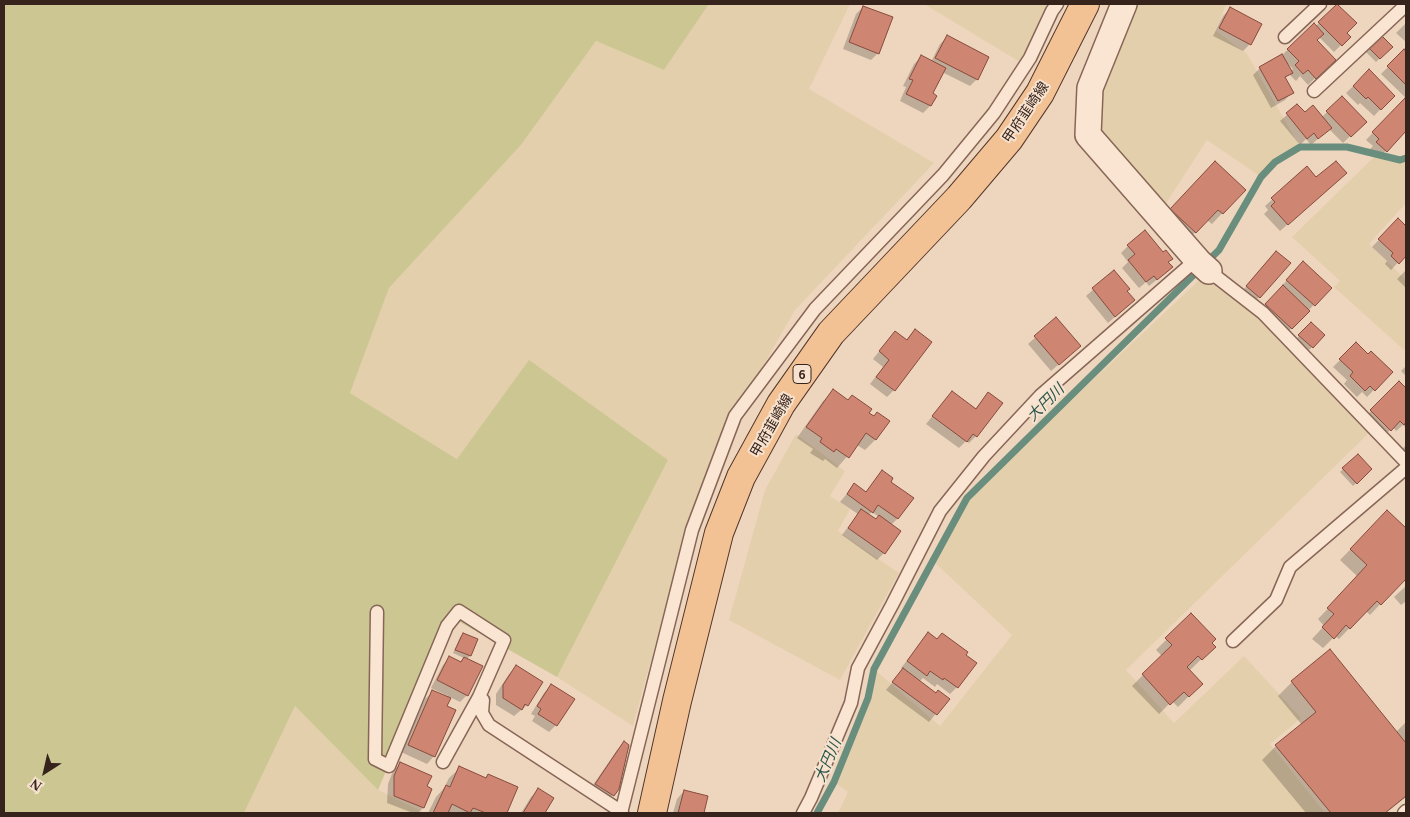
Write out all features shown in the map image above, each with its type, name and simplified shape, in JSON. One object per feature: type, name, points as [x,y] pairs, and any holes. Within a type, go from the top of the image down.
[{"type":"main road","name":"甲府韮崎線","points":[[652,813],[719,533],[740,477],[781,404],[831,333],[959,198],[1009,139],[1040,93],[1085,4]]},
{"type":"street","points":[[1124,4],[1090,88],[1088,134],[1202,264]]},
{"type":"lane","points":[[478,697],[484,700],[482,713],[489,724],[622,812],[692,530],[735,416],[814,309],[943,175],[994,113],[1030,58],[1057,4]]},
{"type":"lane","points":[[1285,37],[1320,4]]},
{"type":"lane","points":[[1314,92],[1406,5]]},
{"type":"lane","points":[[803,813],[812,798],[851,703],[858,668],[940,511],[984,456],[1040,396],[1202,264],[1263,313],[1406,462]]},
{"type":"lane","points":[[1233,641],[1276,600],[1290,567],[1406,468]]},
{"type":"lane","points":[[377,612],[375,759],[389,766],[448,626],[459,611],[504,640],[478,697],[443,762]]},
{"type":"shaded area","points":[[4,4],[709,4],[664,70],[596,41],[521,145],[389,288],[350,393],[457,459],[529,360],[668,460],[557,677],[451,617],[378,790],[295,706],[244,813],[4,813]]},
{"type":"shaded area","points":[[709,4],[850,4],[809,89],[934,163],[795,310],[713,453],[674,575],[633,726],[557,677],[668,460],[457,459],[350,393],[389,288],[521,145],[596,41],[664,70]]},
{"type":"shaded area","points":[[924,4],[1047,4],[1020,62]]},
{"type":"shaded area","points":[[1124,4],[1226,4],[1216,31],[1247,54],[1300,147],[1275,162],[1261,177],[1207,140],[1159,214],[1088,135]]},
{"type":"shaded area","points":[[1376,155],[1400,160],[1406,158],[1406,203],[1369,244],[1406,280],[1406,347],[1404,350],[1334,287],[1340,281],[1292,237]]},
{"type":"shaded area","points":[[1209,271],[1263,313],[1373,429],[1126,670],[1174,723],[1244,656],[1301,718],[1270,744],[1325,813],[838,813],[848,792],[834,782],[868,698],[874,669],[940,726],[1012,635],[933,561],[967,498]]},
{"type":"shaded area","points":[[796,434],[845,471],[830,496],[850,509],[838,531],[899,573],[840,680],[729,620],[765,490]]},
{"type":"shaded area","points":[[295,706],[378,790],[425,813],[244,813]]},
{"type":"building","points":[[1337,4],[1357,23],[1347,33],[1351,37],[1342,46],[1318,22]]},
{"type":"building","points":[[863,6],[893,17],[879,54],[849,42]]},
{"type":"building","points":[[1230,7],[1262,24],[1251,45],[1219,28]]},
{"type":"building","points":[[1314,23],[1324,34],[1317,40],[1336,60],[1316,79],[1308,70],[1303,74],[1295,65],[1299,61],[1287,49]]},
{"type":"building","points":[[947,35],[989,57],[978,80],[935,58]]},
{"type":"building","points":[[1381,35],[1393,47],[1380,59],[1369,48]]},
{"type":"building","points":[[1404,49],[1406,52],[1406,85],[1387,66]]},
{"type":"building","points":[[1282,54],[1293,73],[1285,77],[1294,93],[1278,101],[1259,67]]},
{"type":"building","points":[[921,55],[946,68],[933,93],[937,96],[931,106],[906,94],[913,80],[909,79]]},
{"type":"building","points":[[1369,69],[1395,96],[1381,110],[1353,86]]},
{"type":"building","points":[[1342,96],[1367,122],[1351,137],[1326,111]]},
{"type":"building","points":[[1405,98],[1406,131],[1387,152],[1376,142],[1379,139],[1372,132]]},
{"type":"building","points":[[1297,104],[1305,112],[1313,105],[1332,128],[1318,139],[1314,133],[1307,139],[1286,113]]},
{"type":"building","points":[[1215,161],[1246,190],[1223,214],[1218,210],[1196,233],[1170,209]]},
{"type":"building","points":[[1336,161],[1347,173],[1288,225],[1271,206],[1275,202],[1271,198],[1307,166],[1316,177]]},
{"type":"building","points":[[1398,218],[1406,226],[1406,256],[1399,264],[1391,256],[1393,253],[1378,239]]},
{"type":"building","points":[[1145,230],[1163,252],[1166,250],[1173,259],[1168,262],[1173,267],[1157,280],[1154,276],[1146,282],[1128,260],[1135,254],[1127,245]]},
{"type":"building","points":[[1276,251],[1291,263],[1260,298],[1246,286]]},
{"type":"building","points":[[1303,261],[1332,288],[1315,306],[1286,280]]},
{"type":"building","points":[[1114,270],[1130,289],[1127,291],[1135,300],[1115,317],[1092,288]]},
{"type":"building","points":[[1283,285],[1310,311],[1292,329],[1265,304]]},
{"type":"building","points":[[1056,317],[1081,346],[1059,365],[1034,336]]},
{"type":"building","points":[[1311,322],[1325,335],[1313,348],[1298,335]]},
{"type":"building","points":[[915,329],[932,342],[895,391],[876,377],[889,360],[879,351],[895,331],[907,340]]},
{"type":"building","points":[[1356,342],[1368,354],[1371,351],[1393,372],[1375,391],[1370,386],[1365,391],[1350,376],[1353,372],[1339,359]]},
{"type":"building","points":[[1399,381],[1406,388],[1406,422],[1404,425],[1400,421],[1391,431],[1370,410]]},
{"type":"building","points":[[833,389],[848,400],[852,395],[872,409],[869,413],[874,416],[877,412],[890,421],[876,440],[866,433],[849,458],[836,449],[834,452],[820,442],[822,438],[806,427]]},
{"type":"building","points":[[952,391],[976,409],[988,392],[1003,403],[977,437],[973,434],[967,442],[932,416]]},
{"type":"building","points":[[1358,454],[1372,469],[1357,484],[1342,468]]},
{"type":"building","points":[[882,470],[893,478],[891,482],[914,498],[898,519],[878,505],[873,513],[847,494],[854,483],[866,492]]},
{"type":"building","points":[[861,509],[876,519],[879,515],[901,531],[885,554],[848,528]]},
{"type":"building","points":[[1387,510],[1406,528],[1406,579],[1381,605],[1377,601],[1350,629],[1346,625],[1334,639],[1322,627],[1334,614],[1327,608],[1367,565],[1350,549]]},
{"type":"building","points":[[1191,613],[1216,639],[1212,643],[1216,647],[1202,660],[1198,656],[1187,667],[1203,684],[1189,697],[1184,692],[1170,705],[1142,674],[1172,645],[1165,638]]},
{"type":"building","points":[[928,632],[937,639],[942,633],[968,652],[966,655],[977,663],[958,688],[930,671],[927,676],[907,661]]},
{"type":"building","points":[[463,633],[478,639],[471,656],[455,650]]},
{"type":"building","points":[[1330,649],[1406,743],[1406,796],[1385,813],[1331,813],[1275,745],[1316,712],[1291,681]]},
{"type":"building","points":[[449,656],[461,662],[464,657],[483,666],[468,696],[437,680]]},
{"type":"building","points":[[516,665],[543,682],[528,706],[525,704],[522,710],[503,698],[503,685]]},
{"type":"building","points":[[903,668],[936,693],[938,690],[950,699],[937,715],[892,682]]},
{"type":"building","points":[[551,684],[575,699],[557,726],[538,714],[541,709],[537,706]]},
{"type":"building","points":[[432,690],[451,698],[447,706],[456,710],[435,757],[408,745]]},
{"type":"building","points":[[624,741],[629,745],[619,789],[614,796],[595,784]]},
{"type":"building","points":[[400,762],[432,776],[427,786],[432,789],[424,808],[394,796],[394,776]]},
{"type":"building","points":[[459,766],[486,778],[488,774],[518,787],[507,813],[486,813],[473,808],[470,813],[452,804],[448,813],[433,813],[446,785],[450,787]]},
{"type":"building","points":[[538,788],[554,798],[545,813],[523,813]]},
{"type":"building","points":[[684,790],[708,796],[704,813],[678,813]]},
{"type":"waterway","name":"大円川","points":[[817,813],[834,782],[868,698],[874,669],[967,498],[1219,250],[1261,177],[1275,162],[1300,147],[1347,147],[1400,160],[1406,158]]}]
